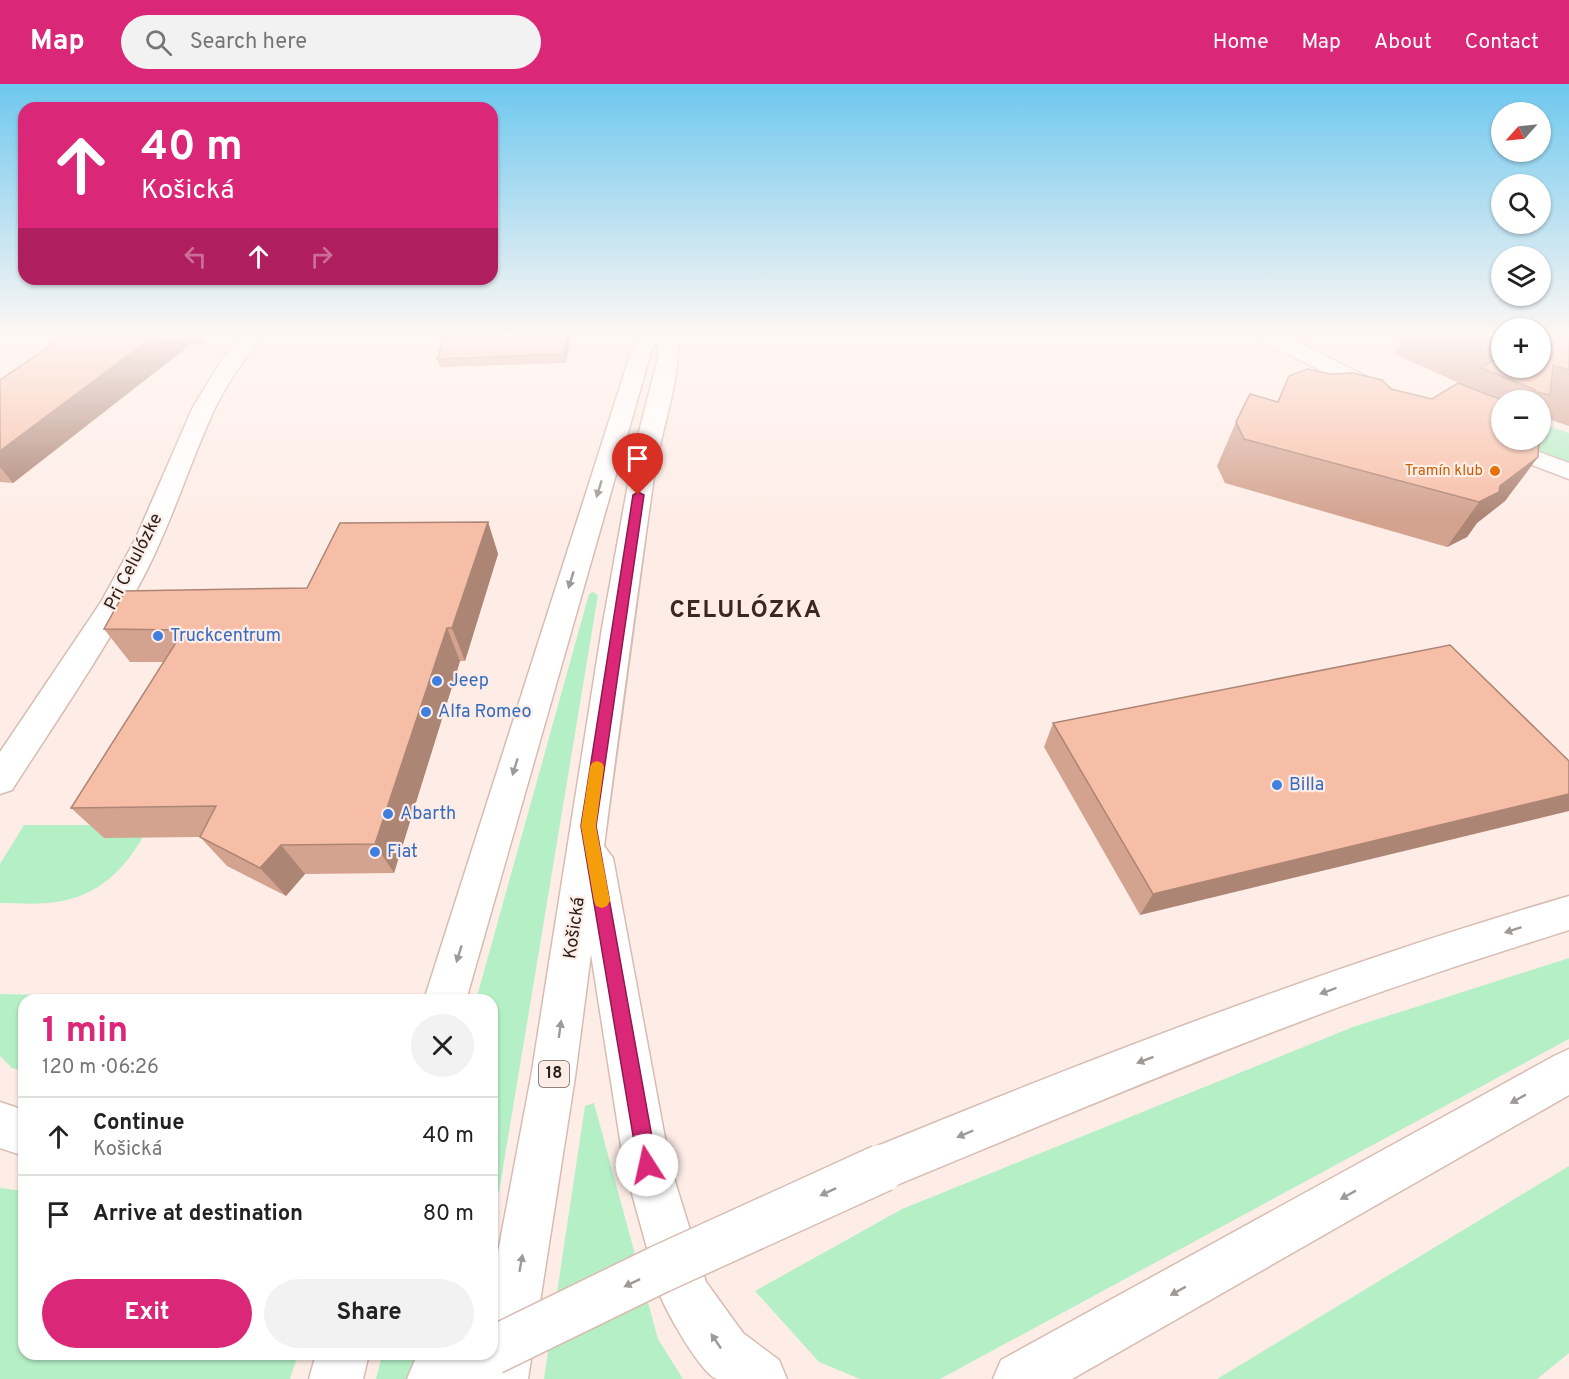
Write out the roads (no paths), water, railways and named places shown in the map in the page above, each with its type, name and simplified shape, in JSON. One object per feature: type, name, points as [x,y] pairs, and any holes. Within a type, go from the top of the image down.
[{"type":"main road","name":"Pri Celulózke","points":[[0,780],[88,648],[118,598],[148,540],[200,414],[211,395]]},
{"type":"main road","points":[[447,994],[628,395]]},
{"type":"main road","name":"Košická","points":[[498,1315],[554,1077],[589,826],[646,451],[659,395]]},
{"type":"main road","points":[[1388,395],[1397,400]]},
{"type":"main road","points":[[1479,436],[1569,472]]},
{"type":"main road","points":[[589,826],[647,1165],[682,1284],[686,1294],[724,1352],[760,1379]]},
{"type":"main road","points":[[498,1327],[660,1269],[882,1168],[1119,1069],[1325,992],[1569,914]]},
{"type":"main road","points":[[1020,1379],[1569,1071]]},
{"type":"main road","points":[[0,1125],[18,1131]]},
{"type":"main road","name":"Košická","points":[[498,1354],[501,1379]]},
{"type":"main road","points":[[336,1379],[341,1360]]},
{"type":"main road","points":[[434,1379],[457,1360]]},
{"type":"place","name":"Tramín klub","points":[[1495,471]]},
{"type":"place","name":"Truckcentrum","points":[[158,636]]},
{"type":"place","name":"Jeep","points":[[437,681]]},
{"type":"place","name":"Alfa Romeo","points":[[426,712]]},
{"type":"place","name":"Billa","points":[[1277,785]]},
{"type":"place","name":"Abarth","points":[[388,814]]},
{"type":"place","name":"Fiat","points":[[375,852]]},
{"type":"district","name":"CELULÓZKA","points":[[746,611]]}]
